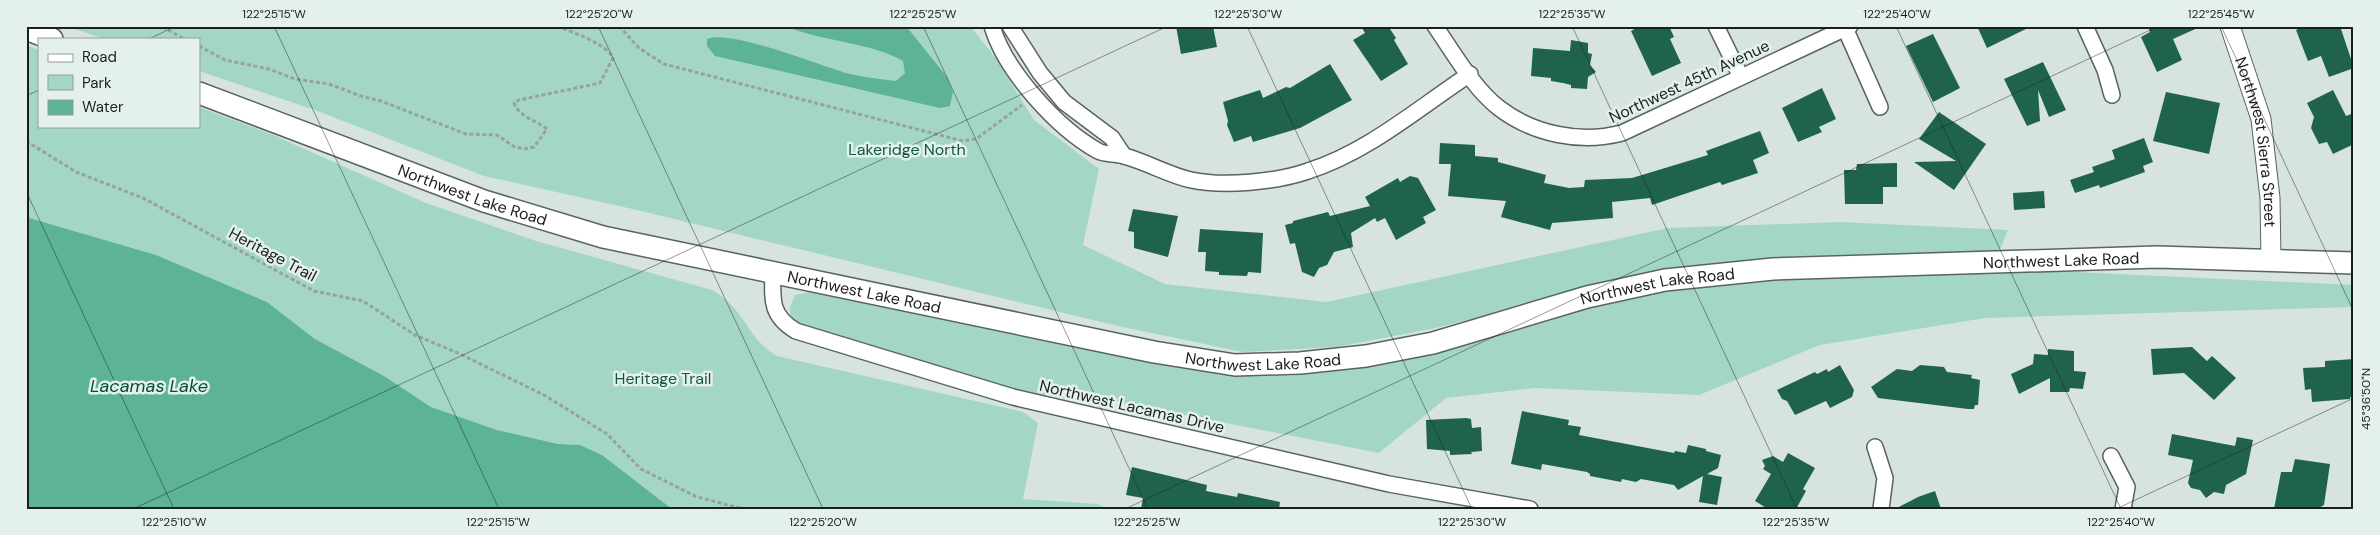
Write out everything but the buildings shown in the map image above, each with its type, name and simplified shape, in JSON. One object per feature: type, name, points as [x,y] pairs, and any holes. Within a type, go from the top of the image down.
[{"type":"main road","points":[[26,29],[49,38]]},
{"type":"main road","name":"Northwest Lake Road","points":[[200,93],[484,201],[603,237],[1154,352],[1235,364],[1300,364],[1366,356],[1433,343],[1587,297],[1665,280],[1772,268],[2157,257],[2354,263]]},
{"type":"street","points":[[992,26],[996,42],[1016,73],[1046,109],[1076,136],[1100,152],[1124,156],[1192,180],[1230,183],[1306,172],[1358,150],[1470,74]]},
{"type":"street","points":[[1010,26],[1040,73],[1064,102],[1112,138],[1124,156]]},
{"type":"street","name":"Northwest 45th Avenue","points":[[1435,26],[1481,90],[1498,108],[1524,123],[1556,135],[1596,138],[1622,134],[1848,27]]},
{"type":"street","points":[[1716,26],[1741,77]]},
{"type":"street","points":[[2085,26],[2105,70],[2112,95]]},
{"type":"street","name":"Northwest Sierra Street","points":[[2230,26],[2261,119],[2270,198],[2271,260]]},
{"type":"street","points":[[1848,27],[1880,107]]},
{"type":"street","name":"Northwest Lacamas Drive","points":[[773,274],[776,313],[784,324],[796,331],[1013,397],[1389,484],[1530,509]]},
{"type":"street","points":[[1875,447],[1885,478],[1881,509]]},
{"type":"street","points":[[2111,456],[2127,487],[2123,509]]},
{"type":"path","points":[[156,26],[163,27],[182,38]]},
{"type":"path","points":[[200,47],[225,60],[270,69],[295,79],[329,84],[382,101],[466,134],[497,135],[513,146],[524,149],[534,147],[547,130],[538,121],[523,115],[517,110],[514,103],[519,100],[600,83],[613,58],[610,52],[597,44],[557,26]]},
{"type":"path","points":[[619,26],[639,48],[664,64],[963,141],[976,139],[1007,118],[1034,95]]},
{"type":"path","name":"Heritage Trail","points":[[26,142],[76,172],[143,198],[314,291],[363,301],[415,335],[458,353],[544,395],[607,434],[641,470],[697,497],[744,509]]},
{"type":"green space","name":"Lakeridge North","points":[[67,26],[970,26],[995,57],[1034,120],[1099,169],[1083,245],[1165,284],[1327,302],[1668,228],[1840,222],[2008,230],[1999,252],[1677,268],[1431,329],[1336,347],[1243,352],[1118,326],[637,210],[484,176],[315,110],[200,71],[200,38],[101,38]]},
{"type":"green space","name":"Heritage Trail","points":[[26,45],[38,50],[38,128],[200,128],[200,107],[273,135],[426,203],[536,241],[712,290],[732,306],[759,341],[777,356],[1023,412],[1038,423],[1023,499],[1097,504],[1108,509],[672,509],[602,455],[580,445],[558,444],[497,430],[431,407],[384,376],[315,339],[267,302],[156,255],[26,217]]},
{"type":"green space","points":[[1992,268],[2354,285],[2354,307],[1985,318],[1820,345],[1699,395],[1534,388],[1446,398],[1379,453],[1048,388],[1043,402],[844,344],[790,320],[790,307],[795,295],[833,291],[1182,365],[1290,376],[1393,359],[1539,314],[1746,274]]},
{"type":"water","points":[[793,26],[906,26],[947,77],[953,92],[950,106],[940,108],[715,56],[707,46],[707,39],[718,37],[734,39],[775,49],[858,76],[896,81],[905,73],[903,61],[891,55],[864,46],[793,29]]},
{"type":"water","name":"Lacamas Lake","points":[[26,217],[156,255],[267,302],[315,339],[384,376],[431,407],[497,430],[558,444],[580,445],[602,455],[672,509],[26,509]]}]
